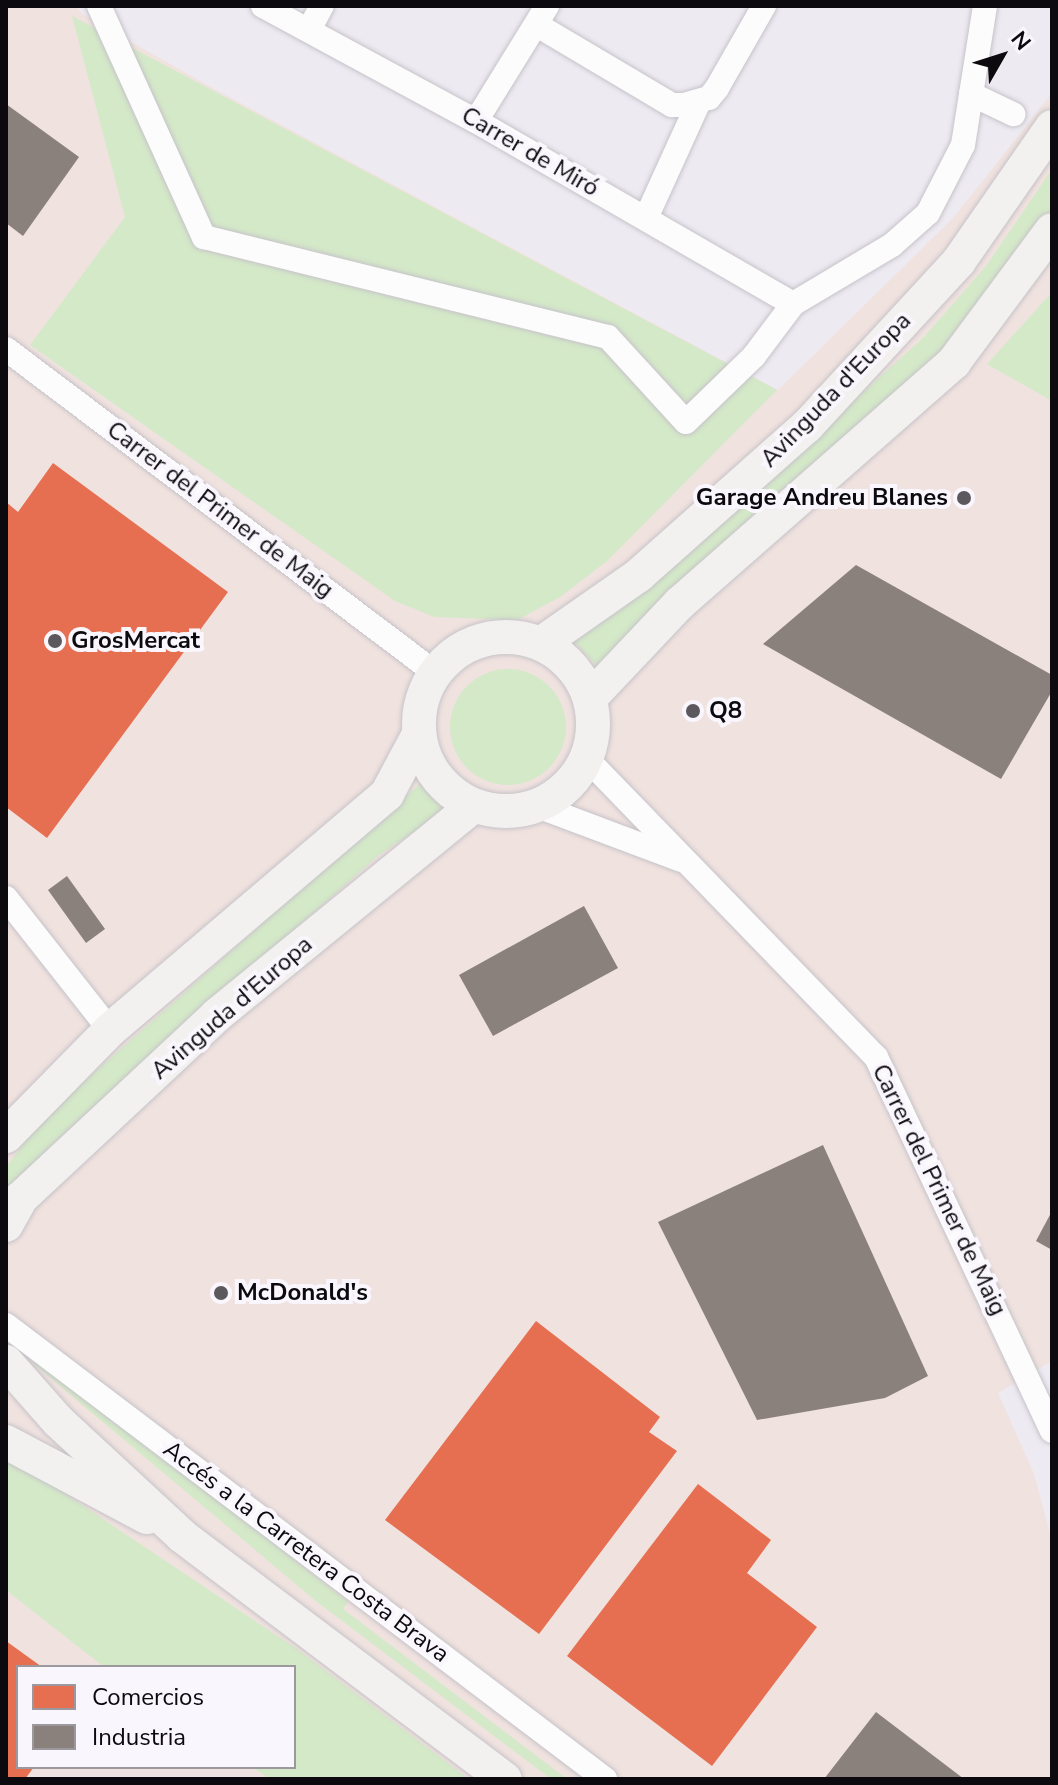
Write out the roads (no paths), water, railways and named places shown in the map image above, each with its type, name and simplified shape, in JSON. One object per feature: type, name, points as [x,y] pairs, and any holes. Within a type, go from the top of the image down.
[{"type":"street","points":[[99,6],[204,237],[608,337],[686,422],[754,356],[793,304],[892,245],[928,213],[963,145],[985,6]]},
{"type":"street","name":"Carrer de Miró","points":[[263,6],[476,121],[793,304]]},
{"type":"street","points":[[309,30],[322,6]]},
{"type":"street","points":[[646,218],[698,104],[717,88],[764,6]]},
{"type":"street","points":[[476,121],[542,16],[672,105],[698,104]]},
{"type":"street","points":[[971,94],[1013,114]]},
{"type":"street","name":"Avinguda d'Europa","points":[[542,643],[639,575],[807,426],[959,261],[1052,127]]},
{"type":"street","name":"Avinguda d'Europa","points":[[591,697],[680,603],[954,362],[1052,230]]},
{"type":"street","name":"Carrer del Primer de Maig","points":[[6,349],[434,672]]},
{"type":"street","points":[[6,1136],[110,1030],[387,794],[418,736],[420,703],[434,672],[469,643],[507,635],[542,643],[573,666],[591,697],[588,760],[568,788],[540,807],[507,813],[473,806],[438,781],[418,736]]},
{"type":"street","name":"Carrer del Primer de Maig","points":[[588,760],[695,866],[876,1057],[1052,1431]]},
{"type":"street","name":"Avinguda d'Europa","points":[[6,1225],[21,1198],[217,1015],[473,806]]},
{"type":"street","name":"Carrer del Primer de Maig","points":[[540,807],[695,866]]},
{"type":"street","points":[[6,898],[110,1030]]},
{"type":"street","name":"Accés a la Carretera Costa Brava","points":[[6,1325],[605,1779]]},
{"type":"street","points":[[6,1362],[58,1421],[182,1536],[505,1779]]},
{"type":"street","points":[[6,1442],[182,1536]]},
{"type":"place","name":"Garage Andreu Blanes","points":[[964,498]]},
{"type":"place","name":"GrosMercat","points":[[55,641]]},
{"type":"place","name":"Q8","points":[[693,711]]},
{"type":"place","name":"McDonald's","points":[[221,1293]]}]
